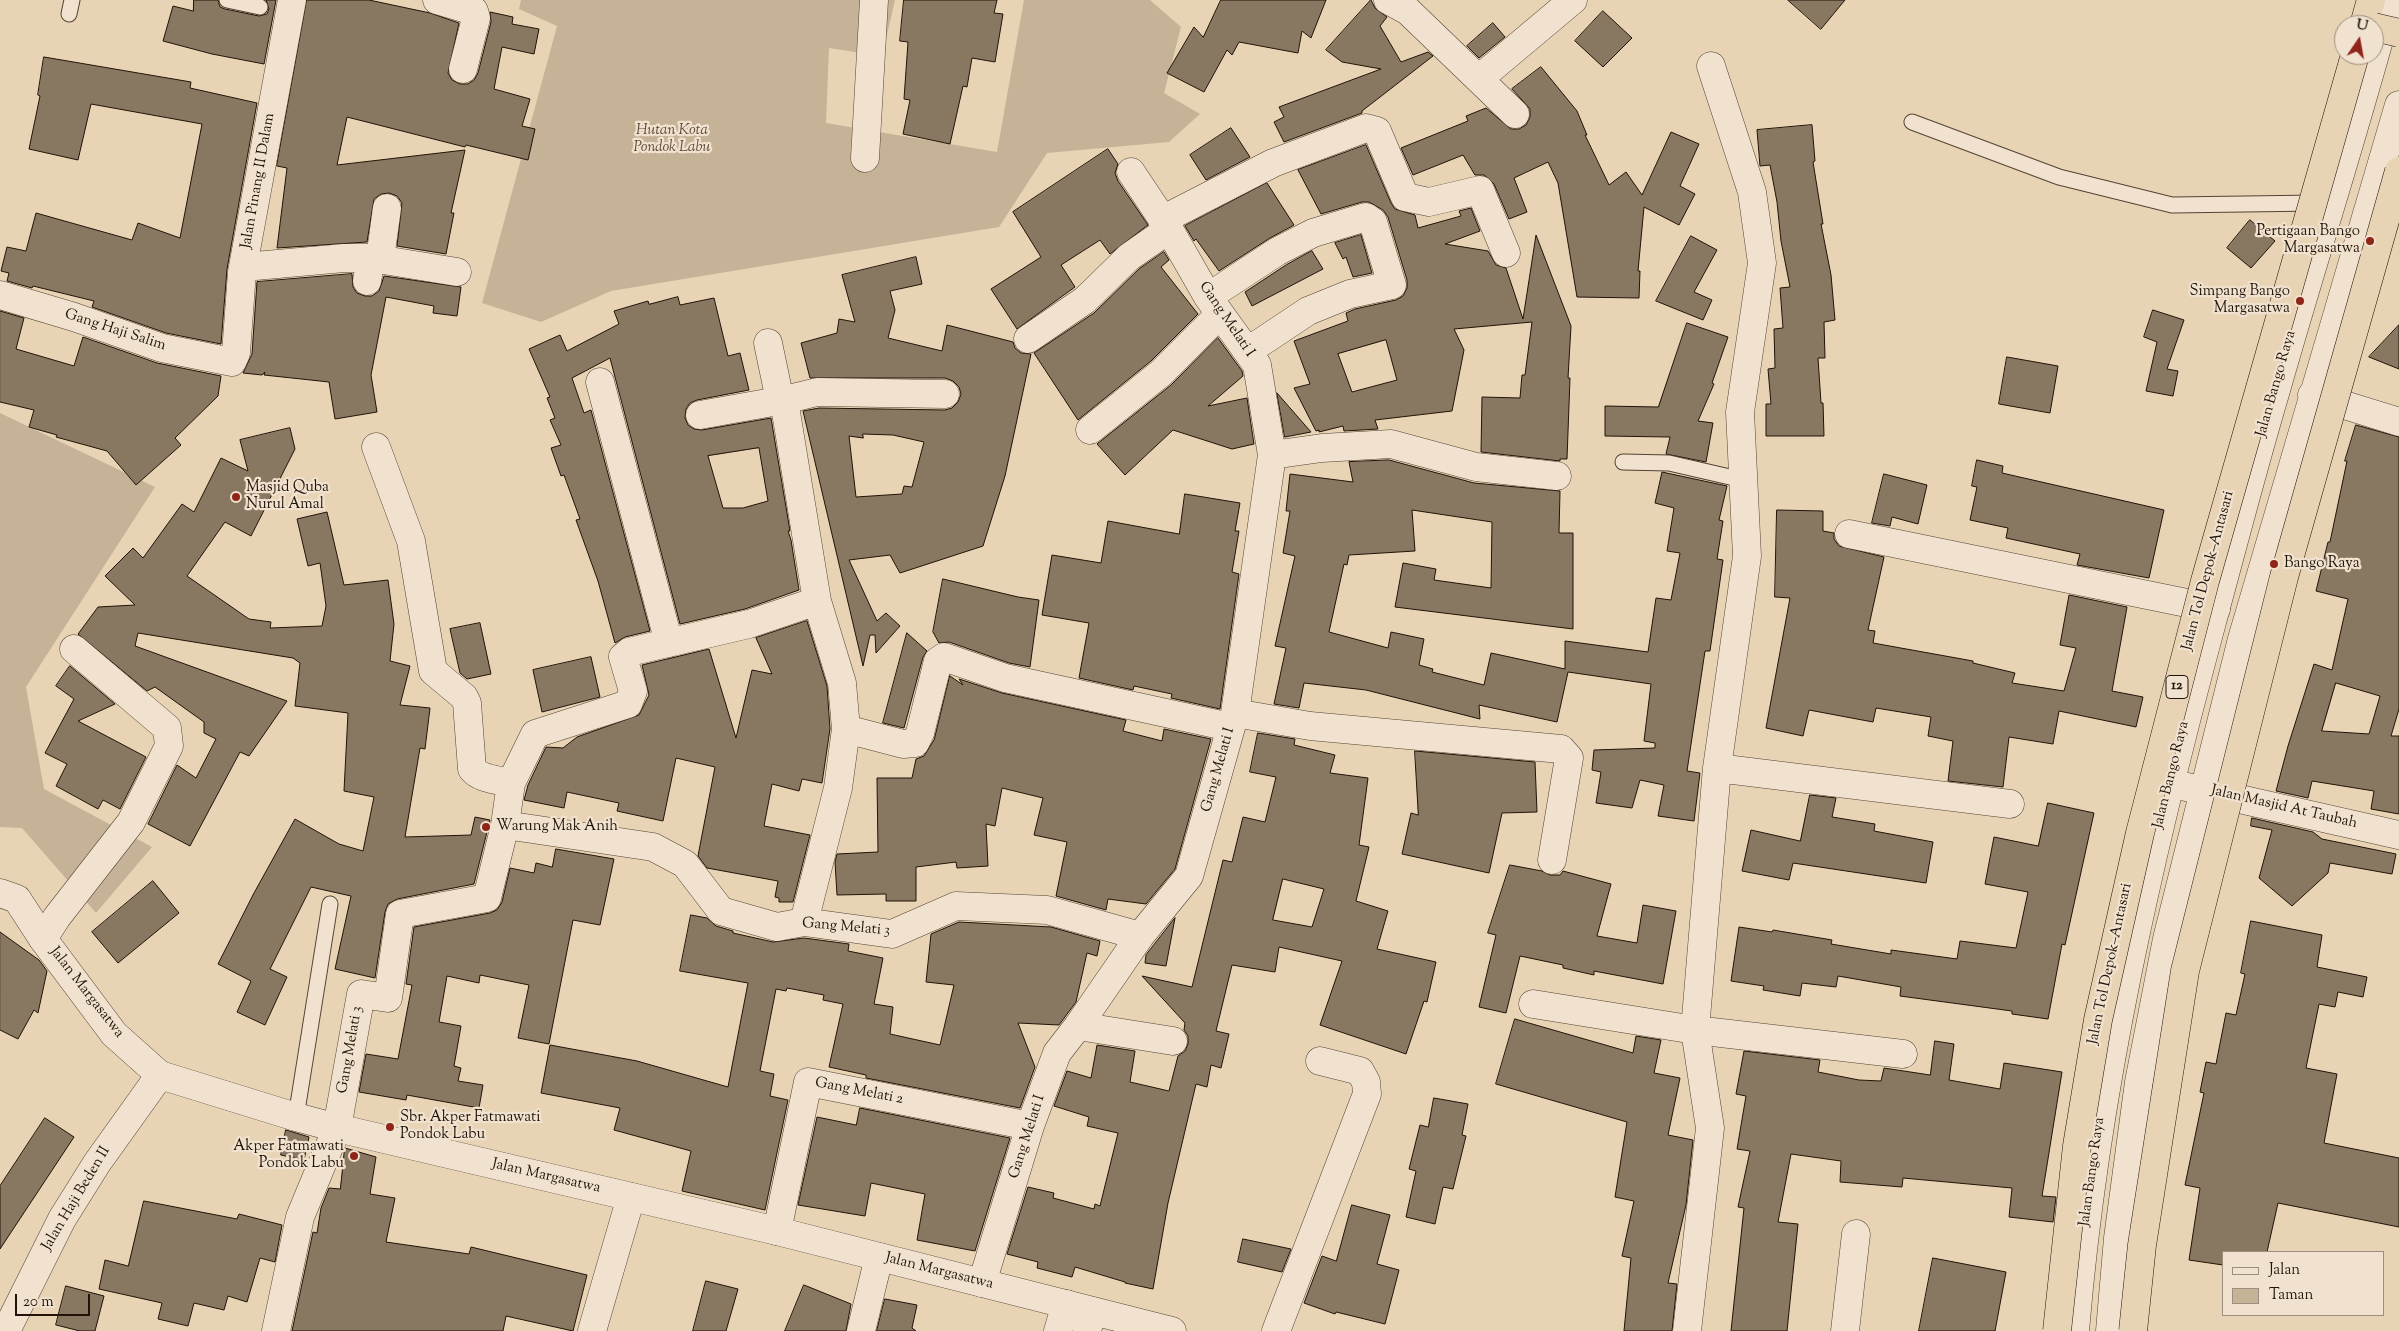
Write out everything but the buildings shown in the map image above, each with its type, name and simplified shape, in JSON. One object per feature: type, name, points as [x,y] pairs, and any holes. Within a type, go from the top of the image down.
[{"type":"highway","points":[[2367,15],[2371,0]]},
{"type":"highway","points":[[2384,42],[2399,33]]},
{"type":"highway","name":"Jalan Tol Depok–Antasari","points":[[2057,1331],[2077,1146],[2095,1040],[2140,833],[2204,581],[2370,65]]},
{"type":"highway","points":[[2133,1331],[2142,1245],[2185,971],[2284,577],[2399,171]]},
{"type":"street","name":"Jalan Pinang II Dalam","points":[[232,362],[236,353],[244,267],[292,0]]},
{"type":"street","points":[[437,0],[474,11],[476,18],[463,69]]},
{"type":"street","points":[[866,158],[874,0]]},
{"type":"street","points":[[1388,0],[1408,11],[1480,78],[1515,114]]},
{"type":"street","points":[[1480,78],[1574,0]]},
{"type":"street","name":"Jalan Bango Raya","points":[[2384,20],[2390,0]]},
{"type":"street","name":"Jalan Bango Raya","points":[[2075,1331],[2098,1129],[2111,1050],[2169,783],[2277,385],[2371,65]]},
{"type":"street","points":[[1687,1331],[1710,1128],[1695,1030],[1717,768],[1747,556],[1740,412],[1762,262],[1752,192],[1710,66]]},
{"type":"street","points":[[2077,1304],[2111,1319],[2118,1238],[2139,1082],[2167,939],[2242,639],[2399,105]]},
{"type":"street","points":[[1028,339],[1085,300],[1165,224],[1273,162],[1366,128],[1377,131],[1405,196],[1429,202],[1480,190],[1506,253]]},
{"type":"street","name":"Gang Melati I","points":[[982,1283],[1030,1126],[1057,1053],[1078,1026],[1140,936],[1189,876],[1233,720],[1272,455],[1256,365],[1214,305],[1131,172]]},
{"type":"street","points":[[373,266],[387,208]]},
{"type":"street","points":[[1090,430],[1161,373],[1214,305],[1278,251],[1313,233],[1366,217],[1371,219],[1392,285],[1350,294],[1308,312],[1248,351]]},
{"type":"street","points":[[244,267],[344,258],[373,266],[457,272]]},
{"type":"street","name":"Gang Haji Salim","points":[[0,295],[74,317],[162,348],[232,362]]},
{"type":"street","points":[[768,343],[778,390],[784,400],[817,602],[842,683],[846,729],[838,788],[804,922]]},
{"type":"street","points":[[600,382],[669,643]]},
{"type":"street","points":[[2277,385],[2399,422]]},
{"type":"street","points":[[700,415],[818,392],[945,394]]},
{"type":"street","points":[[1272,455],[1322,448],[1392,444],[1476,467],[1557,476]]},
{"type":"street","points":[[376,447],[410,542],[433,671],[464,697],[467,703],[472,769],[485,777],[510,783]]},
{"type":"street","points":[[1849,534],[2216,609]]},
{"type":"street","points":[[505,825],[510,783],[535,734],[628,704],[633,690],[622,657],[629,652],[749,624],[817,602]]},
{"type":"street","points":[[43,939],[57,917],[132,822],[169,746],[167,728],[74,649]]},
{"type":"street","points":[[846,729],[903,744],[915,743],[920,733],[938,661],[944,657],[1005,678],[1233,720],[1561,748],[1569,758],[1552,860]]},
{"type":"street","points":[[1717,768],[2010,804]]},
{"type":"street","name":"Jalan Masjid At Taubah","points":[[2169,783],[2399,835]]},
{"type":"street","name":"Gang Melati 3","points":[[338,1128],[361,994],[388,998],[400,914],[487,898],[505,825],[653,847],[685,864],[721,911],[777,927],[804,922],[892,934],[956,906],[1047,910],[1140,936]]},
{"type":"street","name":"Jalan Margasatwa","points":[[0,893],[17,899],[43,939],[114,1034],[160,1075],[338,1128],[777,1231],[1066,1304],[1090,1321],[1172,1331]]},
{"type":"street","points":[[1533,1004],[1695,1030],[1903,1054]]},
{"type":"street","points":[[1078,1026],[1173,1041]]},
{"type":"street","points":[[1276,1331],[1367,1094],[1366,1082],[1360,1071],[1320,1062]]},
{"type":"street","name":"Jalan Haji Beden II","points":[[6,1331],[62,1219],[97,1163],[160,1075]]},
{"type":"street","name":"Gang Melati 2","points":[[777,1231],[808,1082],[1030,1126]]},
{"type":"street","points":[[276,1331],[300,1217],[338,1128]]},
{"type":"street","points":[[592,1331],[631,1197]]},
{"type":"street","points":[[1845,1331],[1856,1234]]},
{"type":"street","points":[[861,1331],[879,1257]]},
{"type":"street","points":[[1058,1331],[1066,1304]]},
{"type":"lane","points":[[227,0],[260,7]]},
{"type":"lane","points":[[1912,122],[2059,177],[2172,205],[2331,203]]},
{"type":"lane","points":[[1623,462],[1669,463],[1743,480]]},
{"type":"lane","points":[[296,1117],[330,904]]},
{"type":"green space","name":"Hutan Kota Pondok Labu","points":[[521,0],[895,0],[882,56],[829,48],[826,123],[997,152],[1024,0],[1150,0],[1181,27],[1164,93],[1200,114],[1169,142],[1047,153],[999,227],[611,291],[541,322],[482,303],[557,26],[519,9]]},
{"type":"green space","points":[[0,413],[155,487],[26,687],[44,789],[152,847],[96,913],[22,828],[0,827]]},
{"type":"place","name":"Pertigaan Bango Margasatwa","points":[[2370,241]]},
{"type":"place","name":"Simpang Bango Margasatwa","points":[[2300,301]]},
{"type":"place","name":"Masjid Quba Nurul Amal","points":[[236,497]]},
{"type":"place","name":"Bango Raya","points":[[2274,564]]},
{"type":"place","name":"Warung Mak Anih","points":[[486,827]]},
{"type":"place","name":"Sbr. Akper Fatmawati Pondok Labu","points":[[390,1127]]},
{"type":"place","name":"Akper Fatmawati Pondok Labu","points":[[354,1156]]}]
